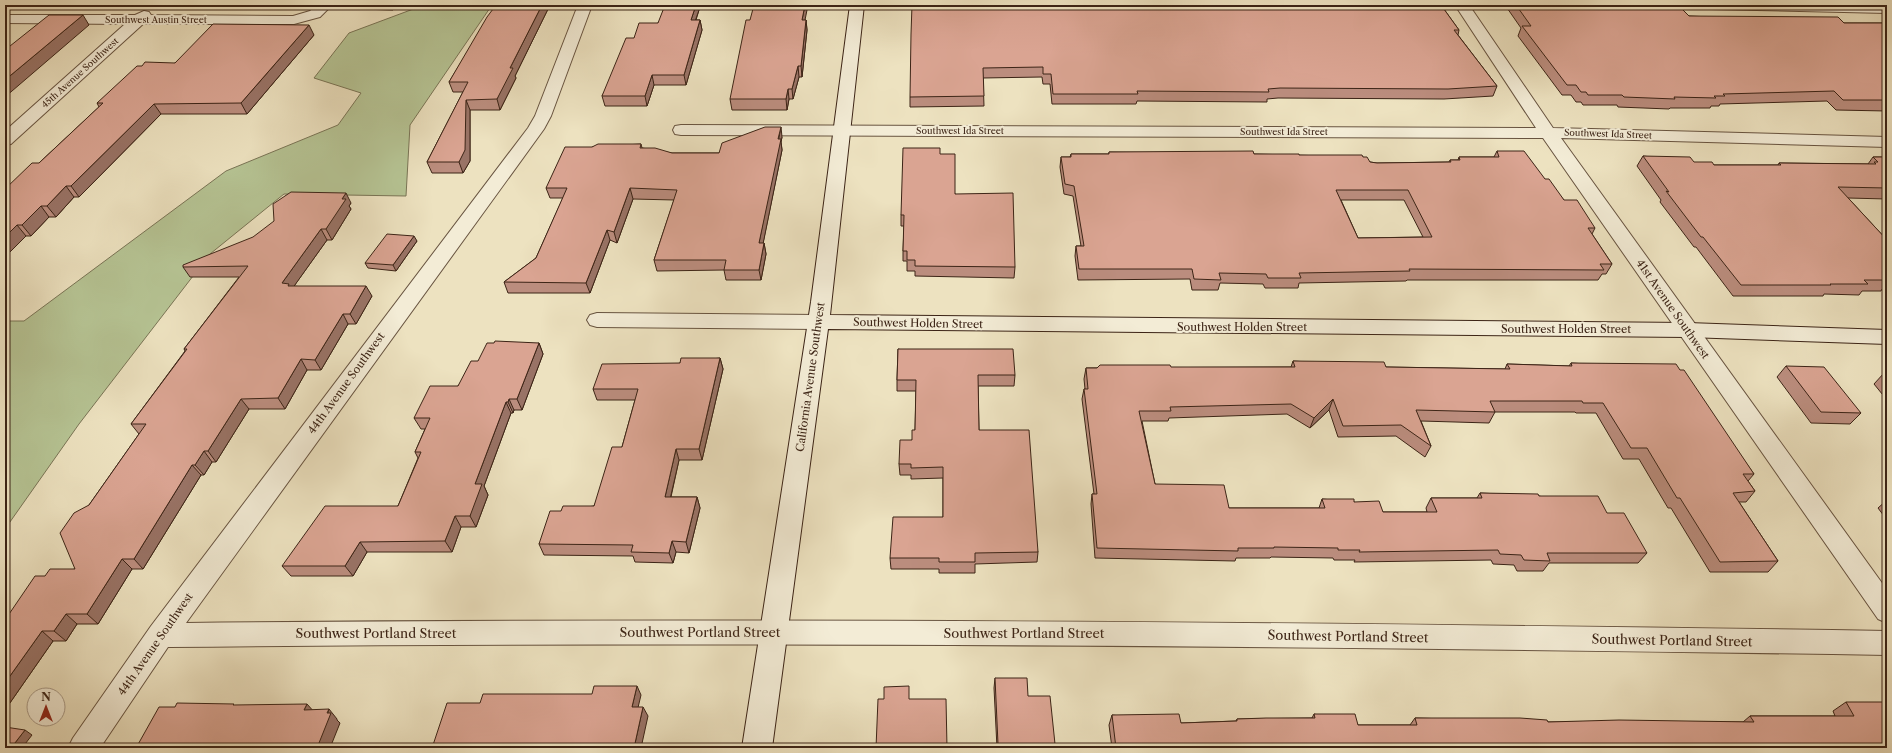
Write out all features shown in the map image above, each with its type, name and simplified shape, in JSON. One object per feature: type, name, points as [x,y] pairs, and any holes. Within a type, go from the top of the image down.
[{"type":"street","name":"45th Avenue Southwest","points":[[5,140],[156,5]]},
{"type":"street","name":"Southwest Austin Street","points":[[5,19],[280,21],[307,18],[315,14],[325,5]]},
{"type":"street","name":"44th Avenue Southwest","points":[[83,748],[161,635],[536,128],[543,116],[585,5]]},
{"type":"street","name":"California Avenue Southwest","points":[[757,748],[818,322],[843,131],[857,5]]},
{"type":"street","name":"41st Avenue Southwest","points":[[1462,5],[1548,133],[1887,611]]},
{"type":"street","points":[[1710,5],[1842,6],[1887,9]]},
{"type":"street","name":"Southwest Ida Street","points":[[680,130],[1548,133],[1887,142]]},
{"type":"street","name":"Southwest Holden Street","points":[[597,320],[1688,330],[1887,337]]},
{"type":"street","name":"Southwest Portland Street","points":[[161,635],[774,632],[1058,633],[1887,643]]},
{"type":"green space","points":[[424,5],[492,5],[410,125],[406,196],[284,194],[210,254],[79,424],[5,529],[5,321],[24,321],[226,171],[338,125],[361,93],[314,78],[349,33]]},
{"type":"building","points":[[496,5],[542,5],[510,68],[513,68],[497,99],[466,100],[465,150],[459,162],[427,162],[468,82],[449,82],[487,17]]},
{"type":"building","points":[[665,5],[696,5],[691,20],[700,20],[684,75],[652,75],[645,96],[602,96],[626,38],[634,38],[639,23],[658,23]]},
{"type":"building","points":[[754,5],[805,5],[802,20],[806,20],[801,66],[798,66],[792,89],[788,89],[786,99],[730,99],[746,20],[750,20]]},
{"type":"building","points":[[912,5],[1095,7],[1094,5],[1162,5],[1163,8],[1223,8],[1221,5],[1441,5],[1459,30],[1454,30],[1497,86],[1448,89],[1280,88],[1268,89],[1269,92],[1137,91],[1138,94],[1053,94],[1051,74],[1043,74],[1043,67],[983,68],[984,96],[910,97]]},
{"type":"building","points":[[1516,5],[1678,5],[1689,16],[1838,17],[1844,23],[1887,23],[1887,100],[1843,100],[1834,91],[1723,94],[1725,96],[1714,96],[1716,98],[1674,97],[1675,99],[1624,97],[1622,95],[1588,95],[1586,92],[1581,92],[1576,85],[1567,85],[1522,26],[1531,26]]},
{"type":"building","points":[[49,15],[83,15],[5,80],[5,50]]},
{"type":"building","points":[[213,24],[309,25],[241,103],[154,104],[71,186],[66,186],[47,206],[41,206],[22,225],[17,225],[5,237],[5,189],[32,163],[39,163],[103,103],[97,103],[137,66],[142,66],[145,62],[175,63]]},
{"type":"building","points":[[765,127],[781,127],[778,139],[781,139],[759,243],[764,243],[759,270],[724,270],[726,260],[654,260],[677,190],[630,188],[614,232],[607,230],[586,283],[504,282],[536,258],[567,188],[546,188],[565,147],[592,147],[598,144],[641,144],[640,148],[655,148],[672,153],[719,153],[722,143]]},
{"type":"building","points":[[903,148],[940,148],[940,154],[955,154],[955,194],[1013,193],[1015,267],[915,266],[915,260],[907,260],[907,251],[903,251],[904,215],[901,215]]},
{"type":"building","points":[[1253,151],[1254,154],[1362,155],[1363,157],[1367,157],[1370,162],[1377,163],[1451,162],[1450,160],[1460,160],[1459,157],[1499,157],[1497,151],[1524,151],[1545,179],[1549,179],[1564,200],[1577,200],[1595,228],[1588,228],[1612,264],[1600,264],[1604,270],[1409,269],[1410,271],[1299,273],[1301,278],[1268,278],[1266,274],[1219,273],[1221,280],[1194,279],[1192,269],[1079,269],[1076,246],[1084,246],[1074,186],[1065,184],[1061,157],[1071,157],[1071,154],[1109,154],[1109,152]],"holes":[[[1336,190],[1408,190],[1432,237],[1358,238]]]},
{"type":"building","points":[[1643,156],[1690,157],[1694,162],[1712,162],[1714,165],[1781,165],[1779,163],[1876,164],[1874,162],[1878,162],[1873,157],[1887,157],[1887,188],[1838,187],[1887,240],[1887,280],[1864,280],[1868,284],[1741,285],[1703,237],[1701,237],[1666,191],[1669,192]]},
{"type":"building","points":[[291,192],[346,193],[342,199],[346,199],[326,229],[321,229],[282,283],[289,284],[288,286],[366,286],[350,314],[343,314],[315,360],[301,359],[278,398],[241,399],[208,451],[204,451],[195,465],[192,465],[134,559],[122,559],[87,614],[66,614],[54,631],[42,631],[5,683],[5,620],[35,576],[45,576],[50,569],[75,569],[60,533],[74,513],[89,505],[146,424],[131,424],[187,349],[184,349],[248,266],[183,267],[183,265],[253,237],[274,221],[273,204]]},
{"type":"building","points":[[387,234],[414,236],[393,265],[365,263]]},
{"type":"building","points":[[495,341],[539,343],[517,399],[509,399],[508,402],[506,402],[475,484],[482,484],[470,516],[455,516],[445,541],[360,542],[345,566],[282,566],[325,506],[398,506],[421,452],[415,452],[430,418],[414,418],[430,386],[458,386],[471,361],[478,361],[487,343],[494,343]]},
{"type":"building","points":[[898,349],[1013,349],[1015,375],[978,375],[979,430],[1029,430],[1038,552],[975,553],[975,562],[939,562],[939,558],[890,558],[893,517],[943,517],[943,467],[911,468],[911,464],[899,464],[900,440],[912,440],[912,430],[915,430],[916,380],[897,380]]},
{"type":"building","points":[[681,358],[720,358],[699,449],[676,449],[665,497],[697,497],[686,542],[672,541],[669,553],[631,552],[633,545],[539,544],[550,511],[561,511],[563,506],[594,506],[612,447],[622,447],[638,389],[593,389],[602,364],[680,363]]},
{"type":"building","points":[[1293,361],[1384,362],[1386,367],[1510,369],[1507,364],[1572,366],[1571,363],[1676,364],[1680,370],[1684,370],[1754,474],[1743,474],[1755,491],[1733,493],[1778,561],[1720,562],[1680,498],[1677,498],[1647,448],[1631,448],[1603,403],[1583,403],[1582,401],[1490,401],[1495,412],[1416,410],[1431,446],[1401,425],[1343,426],[1333,399],[1314,418],[1291,404],[1170,407],[1171,411],[1139,411],[1155,484],[1224,485],[1229,508],[1325,508],[1322,499],[1354,499],[1354,502],[1379,501],[1383,512],[1437,512],[1431,498],[1482,498],[1480,493],[1538,494],[1539,496],[1598,496],[1607,513],[1624,513],[1647,553],[1547,553],[1550,561],[1524,560],[1521,555],[1500,554],[1498,550],[1359,552],[1360,550],[1338,550],[1338,548],[1274,547],[1238,548],[1238,551],[1097,548],[1092,494],[1097,494],[1084,389],[1088,389],[1086,368],[1097,368],[1100,365],[1170,365],[1171,367],[1295,367]]},
{"type":"building","points":[[1786,366],[1824,367],[1861,413],[1821,412]]},
{"type":"building","points":[[995,678],[1027,678],[1028,696],[1050,696],[1055,744],[998,744]]},
{"type":"building","points":[[594,686],[637,686],[632,707],[643,707],[634,748],[432,748],[447,703],[480,703],[483,694],[592,694]]},
{"type":"building","points":[[909,686],[909,699],[946,699],[947,748],[876,748],[878,699],[884,699],[884,687]]},
{"type":"building","points":[[1846,702],[1887,702],[1887,748],[1116,748],[1112,715],[1179,714],[1181,723],[1237,721],[1237,719],[1315,718],[1314,714],[1355,714],[1358,725],[1417,725],[1415,718],[1520,718],[1547,720],[1548,722],[1619,720],[1754,722],[1750,716],[1854,716]]},
{"type":"building","points":[[177,703],[234,704],[233,705],[307,704],[304,710],[329,709],[327,713],[331,713],[317,748],[136,748],[159,707],[175,707]]},
{"type":"building","points":[[5,727],[25,730],[11,748],[5,748]]}]
